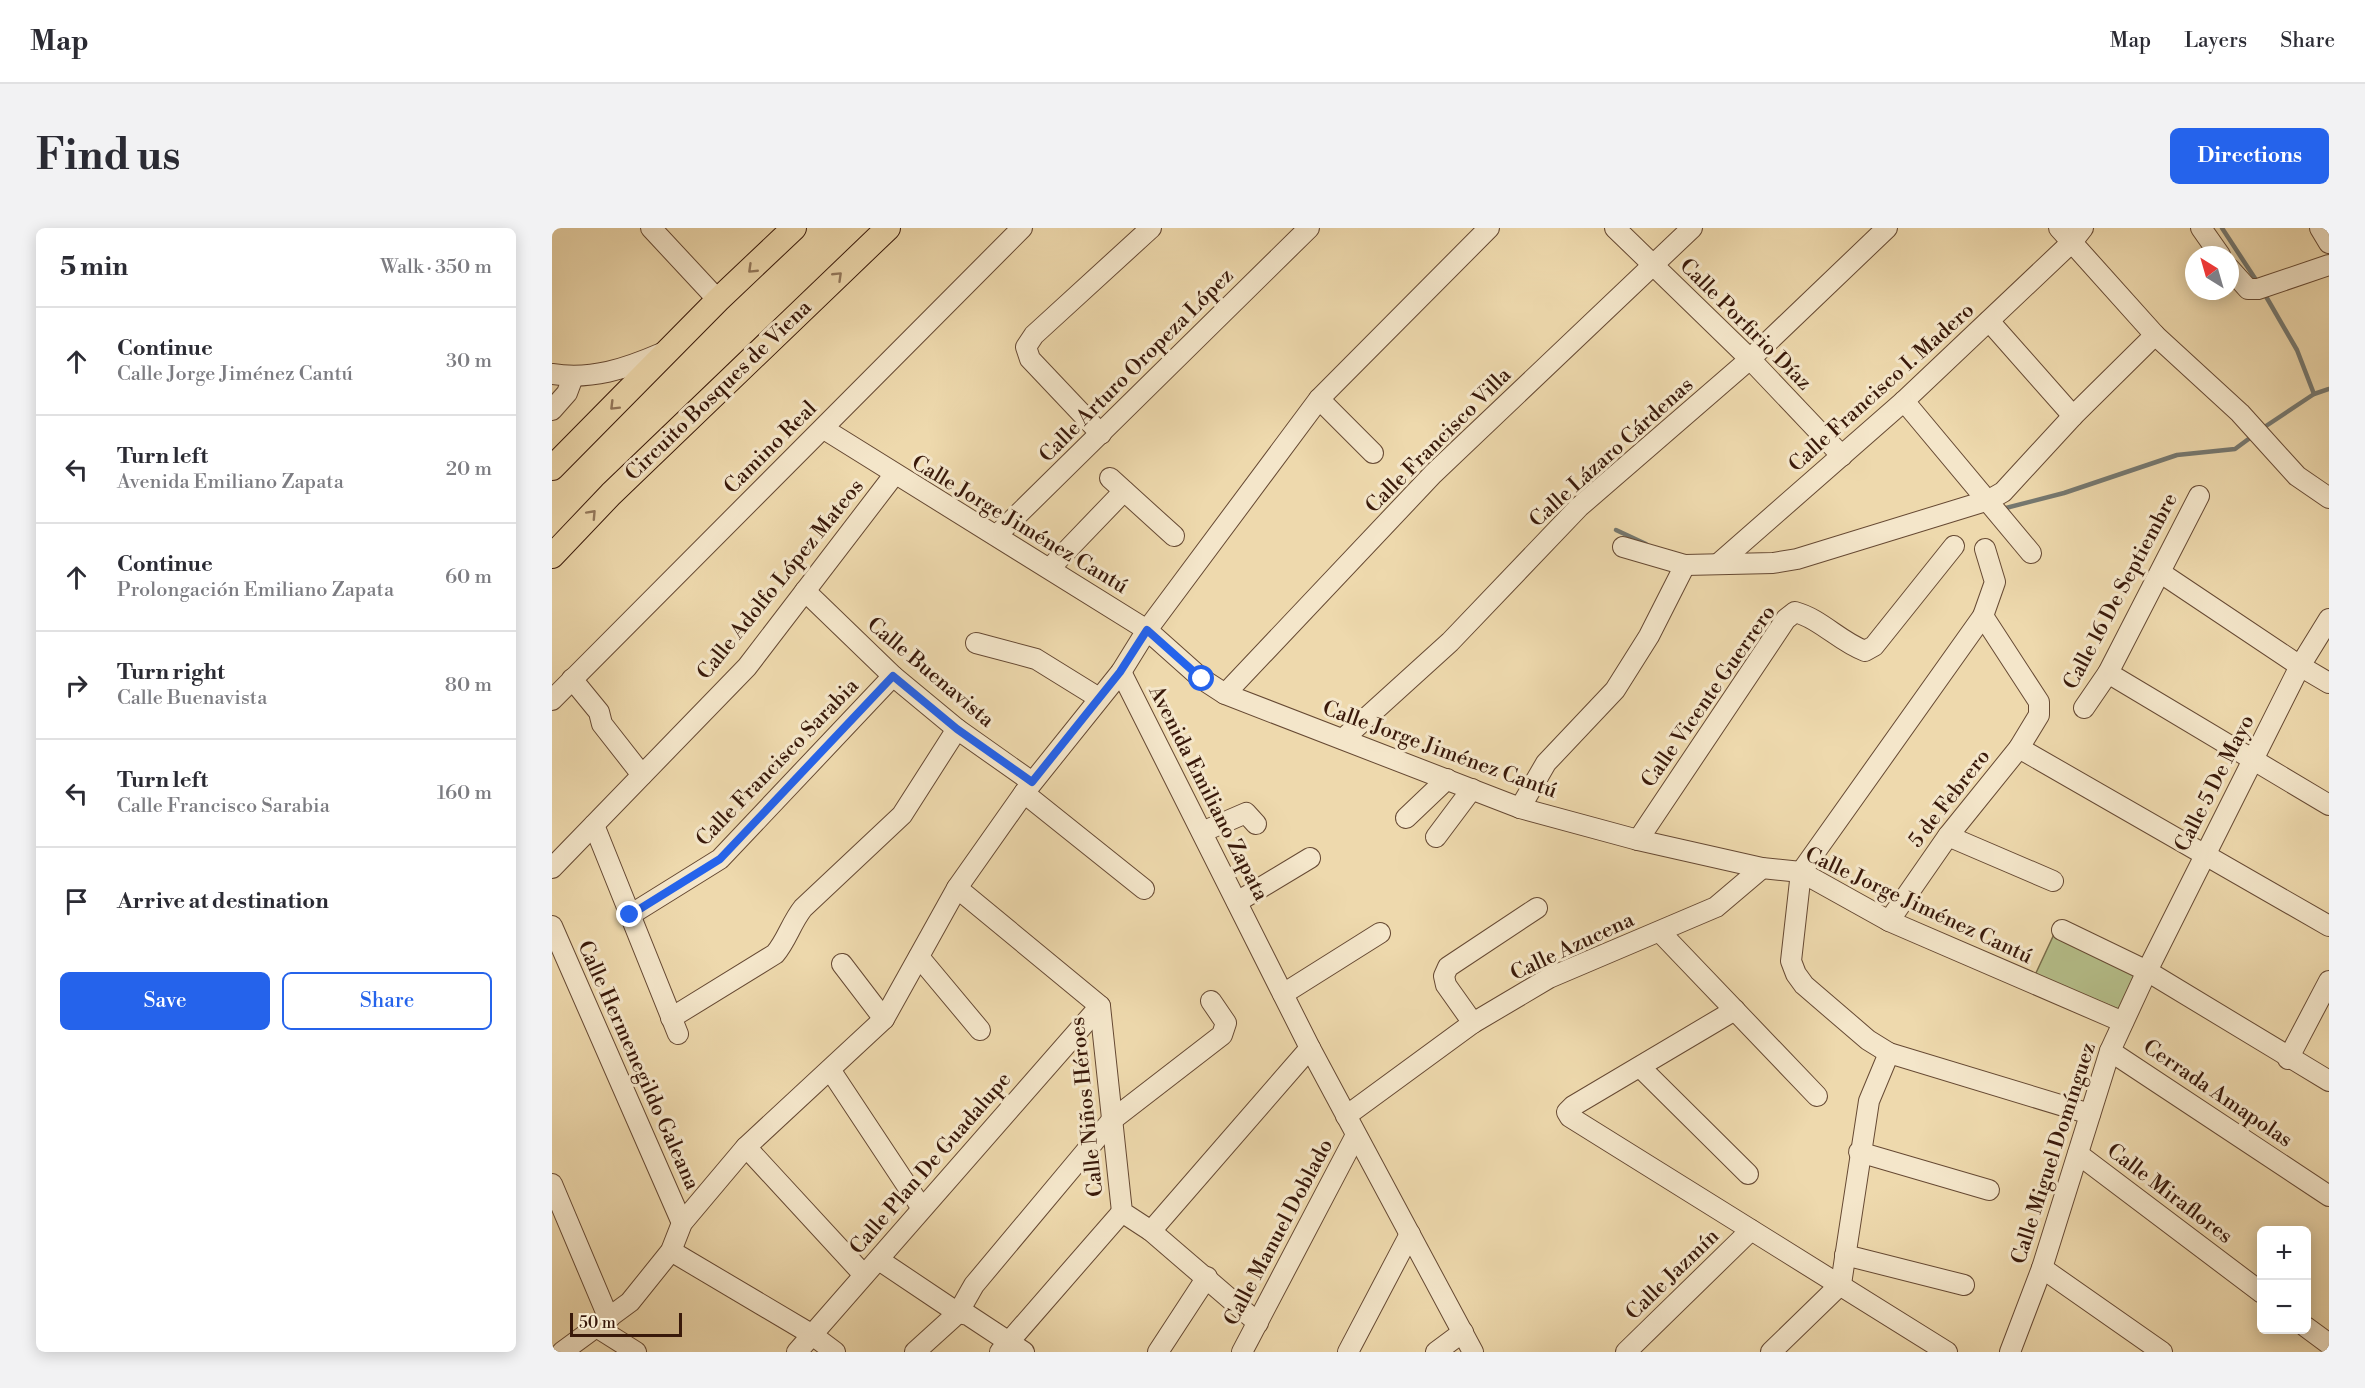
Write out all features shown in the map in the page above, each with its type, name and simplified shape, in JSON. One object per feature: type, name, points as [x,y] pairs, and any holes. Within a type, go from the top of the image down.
[{"type":"main road","points":[[552,468],[718,300],[794,228]]},
{"type":"main road","name":"Circuito Bosques de Viena","points":[[552,556],[619,485],[888,228]]},
{"type":"street","points":[[651,228],[718,300]]},
{"type":"street","name":"Camino Real","points":[[552,700],[1022,228]]},
{"type":"street","points":[[1101,434],[1030,359],[1026,347],[1034,335],[1150,228]]},
{"type":"street","name":"Calle Arturo Oropeza López","points":[[997,535],[1309,228]]},
{"type":"street","name":"Avenida Emiliano Zapata","points":[[1473,1352],[1310,1048],[1120,672],[1147,630],[1319,399],[1489,228]]},
{"type":"street","name":"Calle Porfirio Díaz","points":[[1615,228],[1750,359],[1842,456]]},
{"type":"street","name":"Calle Francisco Villa","points":[[1225,694],[1433,474],[1692,228]]},
{"type":"street","name":"Calle Lázaro Cárdenas","points":[[1343,739],[1450,642],[1579,507],[1750,359],[1887,228]]},
{"type":"street","points":[[2201,228],[2214,246]]},
{"type":"street","points":[[2320,228],[2329,243]]},
{"type":"street","points":[[2071,232],[2155,335],[2240,413],[2297,476],[2329,498]]},
{"type":"street","name":"Calle Francisco I. Madero","points":[[1718,564],[1904,401],[1989,321],[2071,232]]},
{"type":"street","points":[[2239,279],[2248,289],[2258,289],[2329,265]]},
{"type":"street","points":[[1989,321],[2073,416]]},
{"type":"street","points":[[1623,547],[1685,567],[1773,563],[1797,559],[1989,500],[2003,492],[2073,416],[2155,335]]},
{"type":"street","points":[[552,374],[573,377],[603,375],[673,348]]},
{"type":"street","points":[[552,410],[567,393],[573,377]]},
{"type":"street","points":[[1319,399],[1373,453]]},
{"type":"street","points":[[1904,401],[2031,553]]},
{"type":"street","name":"Calle Jorge Jiménez Cantú","points":[[824,429],[894,475],[997,535],[1147,630],[1202,679],[1225,694],[1520,808],[1638,840],[1762,868],[1802,872],[1889,921],[2123,1022]]},
{"type":"street","name":"Calle Adolfo López Mateos","points":[[552,868],[747,667],[894,475]]},
{"type":"street","points":[[1050,568],[1117,485],[1174,536]]},
{"type":"street","name":"Calle 16 De Septiembre","points":[[2084,708],[2108,673],[2199,496]]},
{"type":"street","name":"Calle Vicente Guerrero","points":[[1638,840],[1786,619],[1795,612],[1807,615],[1855,647],[1865,651],[1874,646],[1954,546]]},
{"type":"street","points":[[1985,549],[1995,582],[1983,616],[1802,872],[1791,961],[1796,975],[1804,985],[1868,1040],[1889,1053],[2090,1114]]},
{"type":"street","points":[[1520,808],[1546,763],[1616,690],[1685,567]]},
{"type":"street","points":[[2161,573],[2329,683]]},
{"type":"street","name":"Calle Buenavista","points":[[805,591],[893,676],[1028,787],[1144,889]]},
{"type":"street","name":"5 de Febrero","points":[[1889,921],[1948,836],[2019,748],[2039,715],[2039,702],[1983,616]]},
{"type":"street","name":"Calle 5 De Mayo","points":[[2147,972],[2300,666],[2329,620]]},
{"type":"street","points":[[975,643],[1036,659],[1099,698]]},
{"type":"street","points":[[562,1352],[630,1302],[671,1251],[682,1223],[746,1147],[831,1071],[884,1019],[957,888],[1028,787],[1120,672]]},
{"type":"street","points":[[2108,673],[2329,805]]},
{"type":"street","name":"Calle Francisco Sarabia","points":[[630,915],[726,854],[893,676]]},
{"type":"street","points":[[572,679],[599,712],[602,724],[642,776]]},
{"type":"street","points":[[594,825],[674,1026],[775,954],[786,941],[795,918],[803,908],[902,815],[957,729]]},
{"type":"street","points":[[2019,748],[2329,926]]},
{"type":"street","points":[[1406,818],[1447,779]]},
{"type":"street","points":[[1436,837],[1472,789]]},
{"type":"street","points":[[1202,832],[1242,813],[1249,815],[1256,824]]},
{"type":"street","points":[[1948,836],[2054,881]]},
{"type":"street","points":[[1237,902],[1310,858]]},
{"type":"street","name":"Calle Azucena","points":[[1346,1116],[1473,1023],[1549,978],[1661,933],[1716,907],[1762,868]]},
{"type":"street","name":"Calle Niños Héroes","points":[[957,888],[1100,1006],[1122,1212],[1151,1231],[1208,1277],[1258,1323]]},
{"type":"street","points":[[1473,1023],[1446,986],[1444,976],[1448,968],[1537,908]]},
{"type":"street","name":"Calle Hermenegildo Galeana","points":[[552,926],[682,1223]]},
{"type":"street","points":[[2062,930],[2147,972],[2288,1059],[2329,1081]]},
{"type":"street","points":[[1283,994],[1380,933]]},
{"type":"street","points":[[1661,933],[1817,1096]]},
{"type":"street","points":[[919,957],[980,1030]]},
{"type":"street","points":[[842,964],[884,1019]]},
{"type":"street","name":"Calle Miguel Domínguez","points":[[2010,1352],[2042,1268],[2110,1050],[2147,972]]},
{"type":"street","points":[[2288,1059],[2329,981]]},
{"type":"street","points":[[915,1352],[958,1313],[974,1284],[1112,1120],[1222,1035],[1226,1023],[1211,1001]]},
{"type":"street","name":"Calle Plan De Guadalupe","points":[[797,1352],[879,1260],[921,1207],[1100,1006]]},
{"type":"street","points":[[1735,1010],[1573,1106],[1567,1112],[1570,1117],[1841,1284],[1933,1349]]},
{"type":"street","points":[[1151,1231],[1310,1048]]},
{"type":"street","name":"Cerrada Amapolas","points":[[2110,1050],[2329,1196]]},
{"type":"street","points":[[1771,1352],[1841,1284],[1859,1152],[1869,1101],[1889,1053]]},
{"type":"street","points":[[1640,1067],[1748,1174]]},
{"type":"street","points":[[831,1071],[921,1207]]},
{"type":"street","name":"Calle Manuel Doblado","points":[[1242,1352],[1356,1135]]},
{"type":"street","points":[[746,1147],[864,1275]]},
{"type":"street","points":[[1859,1152],[1989,1190]]},
{"type":"street","name":"Calle Miraflores","points":[[2078,1154],[2257,1289]]},
{"type":"street","points":[[552,1184],[556,1203],[603,1324],[636,1352]]},
{"type":"street","points":[[879,1260],[958,1313],[968,1315],[1012,1349],[1122,1212]]},
{"type":"street","name":"Calle Jazmín","points":[[1626,1352],[1751,1230]]},
{"type":"street","points":[[1348,1352],[1410,1234]]},
{"type":"street","points":[[671,1251],[811,1334],[835,1352]]},
{"type":"street","points":[[1845,1255],[1964,1285]]},
{"type":"street","points":[[2042,1268],[2162,1352]]},
{"type":"street","points":[[1158,1352],[1208,1277]]},
{"type":"street","points":[[2311,1330],[2329,1344]]},
{"type":"street","points":[[1436,1352],[1463,1332]]},
{"type":"green space","points":[[2056,930],[2138,975],[2123,1011],[2035,975]]},
{"type":"waterway","points":[[2222,228],[2258,283]]},
{"type":"waterway","points":[[2264,293],[2297,350],[2314,394]]},
{"type":"waterway","points":[[2260,430],[2314,394],[2329,389]]},
{"type":"waterway","points":[[2002,509],[2064,493],[2177,455],[2235,449],[2254,435]]},
{"type":"waterway","points":[[1616,530],[1646,544]]},
{"type":"route","points":[[630,915],[720,859],[893,676],[957,729],[1032,782],[1120,672],[1147,630],[1202,679]]}]
